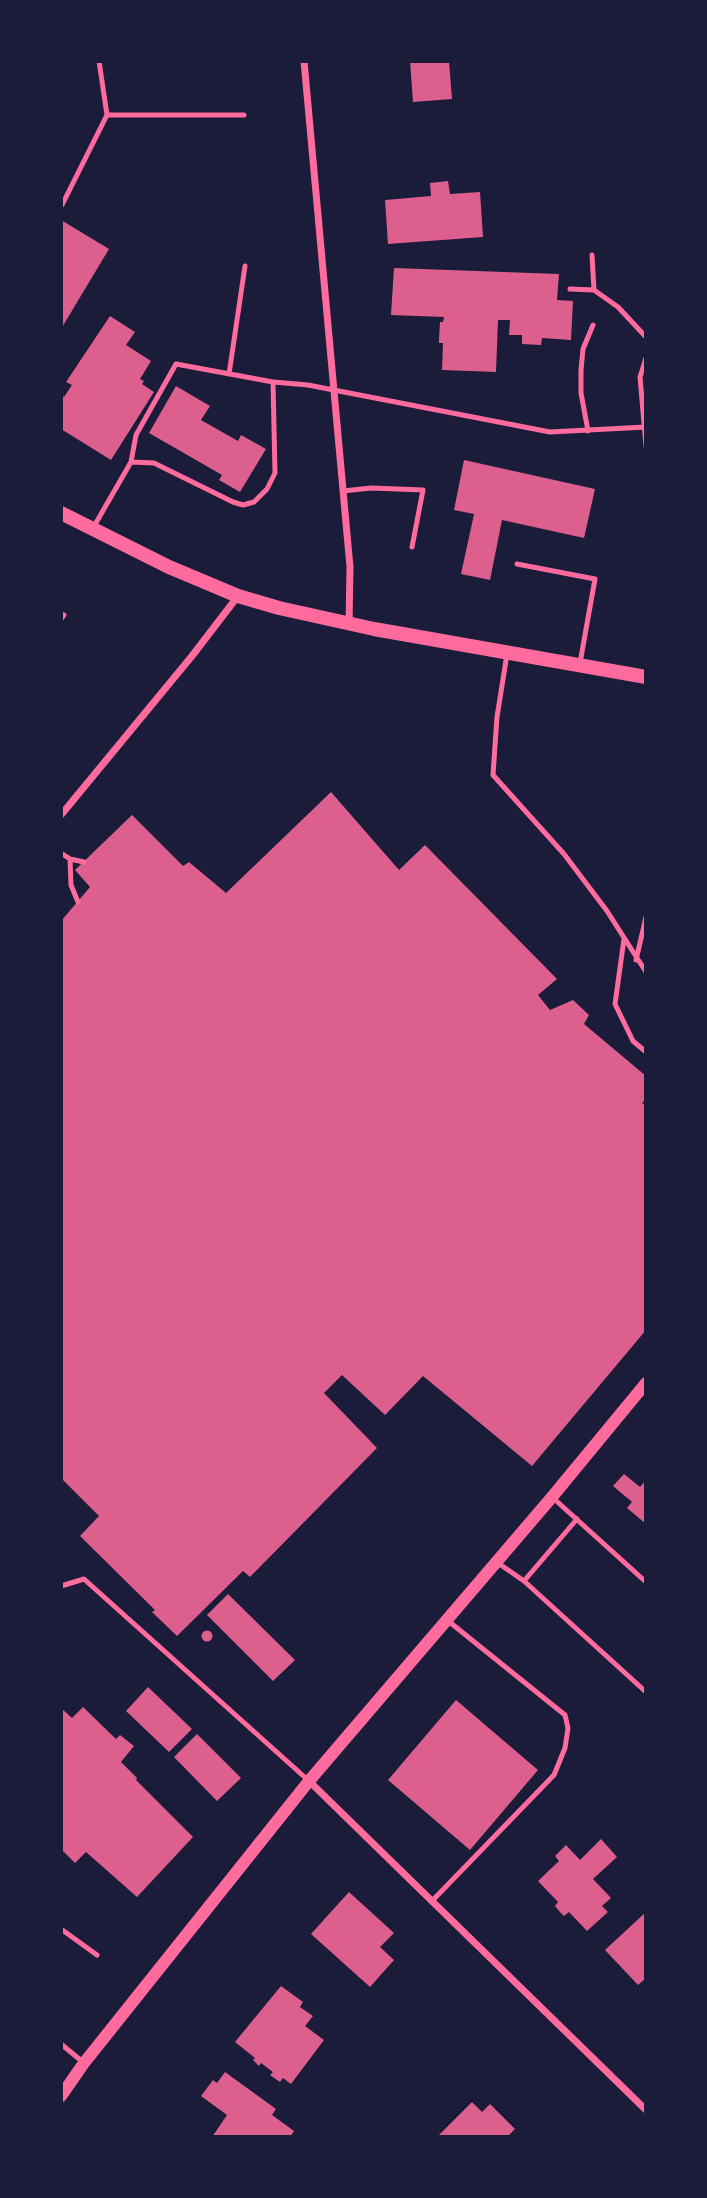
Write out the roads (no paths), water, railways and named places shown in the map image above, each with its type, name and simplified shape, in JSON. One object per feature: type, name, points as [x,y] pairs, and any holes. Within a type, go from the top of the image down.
[{"type":"main road","points":[[61,513],[169,567],[237,596],[312,617],[646,677]]},
{"type":"street","points":[[304,61],[350,567],[349,624]]},
{"type":"street","points":[[61,815],[192,656],[237,596]]},
{"type":"street","points":[[61,2096],[309,1781],[646,1383]]},
{"type":"street","points":[[309,1781],[646,2110]]},
{"type":"lane","points":[[62,205],[107,115],[99,61]]},
{"type":"lane","points":[[107,115],[244,115]]},
{"type":"lane","points":[[592,256],[594,290]]},
{"type":"lane","points":[[229,374],[245,266]]},
{"type":"lane","points":[[570,289],[594,290],[618,307],[646,337]]},
{"type":"lane","points":[[588,431],[581,393],[581,370],[583,349],[593,325]]},
{"type":"lane","points":[[646,358],[640,377],[646,446]]},
{"type":"lane","points":[[93,529],[131,462],[136,435],[176,364],[273,382],[308,385],[550,432],[645,427]]},
{"type":"lane","points":[[131,462],[154,463],[233,502],[243,505],[254,502],[267,489],[275,473],[273,382]]},
{"type":"lane","points":[[343,491],[371,488],[423,490],[412,547]]},
{"type":"lane","points":[[517,564],[595,579],[579,666]]},
{"type":"lane","points":[[508,653],[497,717],[493,775],[564,854],[646,972]]},
{"type":"lane","points":[[61,853],[70,859],[83,862]]},
{"type":"lane","points":[[70,859],[71,884],[78,902]]},
{"type":"lane","points":[[636,960],[646,917]]},
{"type":"lane","points":[[624,939],[615,1004],[633,1041],[646,1052]]},
{"type":"lane","points":[[552,1497],[646,1582]]},
{"type":"lane","points":[[524,1581],[577,1519]]},
{"type":"lane","points":[[497,1562],[524,1581],[646,1692]]},
{"type":"lane","points":[[61,1586],[84,1579],[309,1781]]},
{"type":"lane","points":[[432,1901],[554,1775],[565,1748],[568,1728],[565,1715],[447,1620]]},
{"type":"lane","points":[[61,1929],[97,1955]]},
{"type":"lane","points":[[61,2044],[85,2063]]}]
